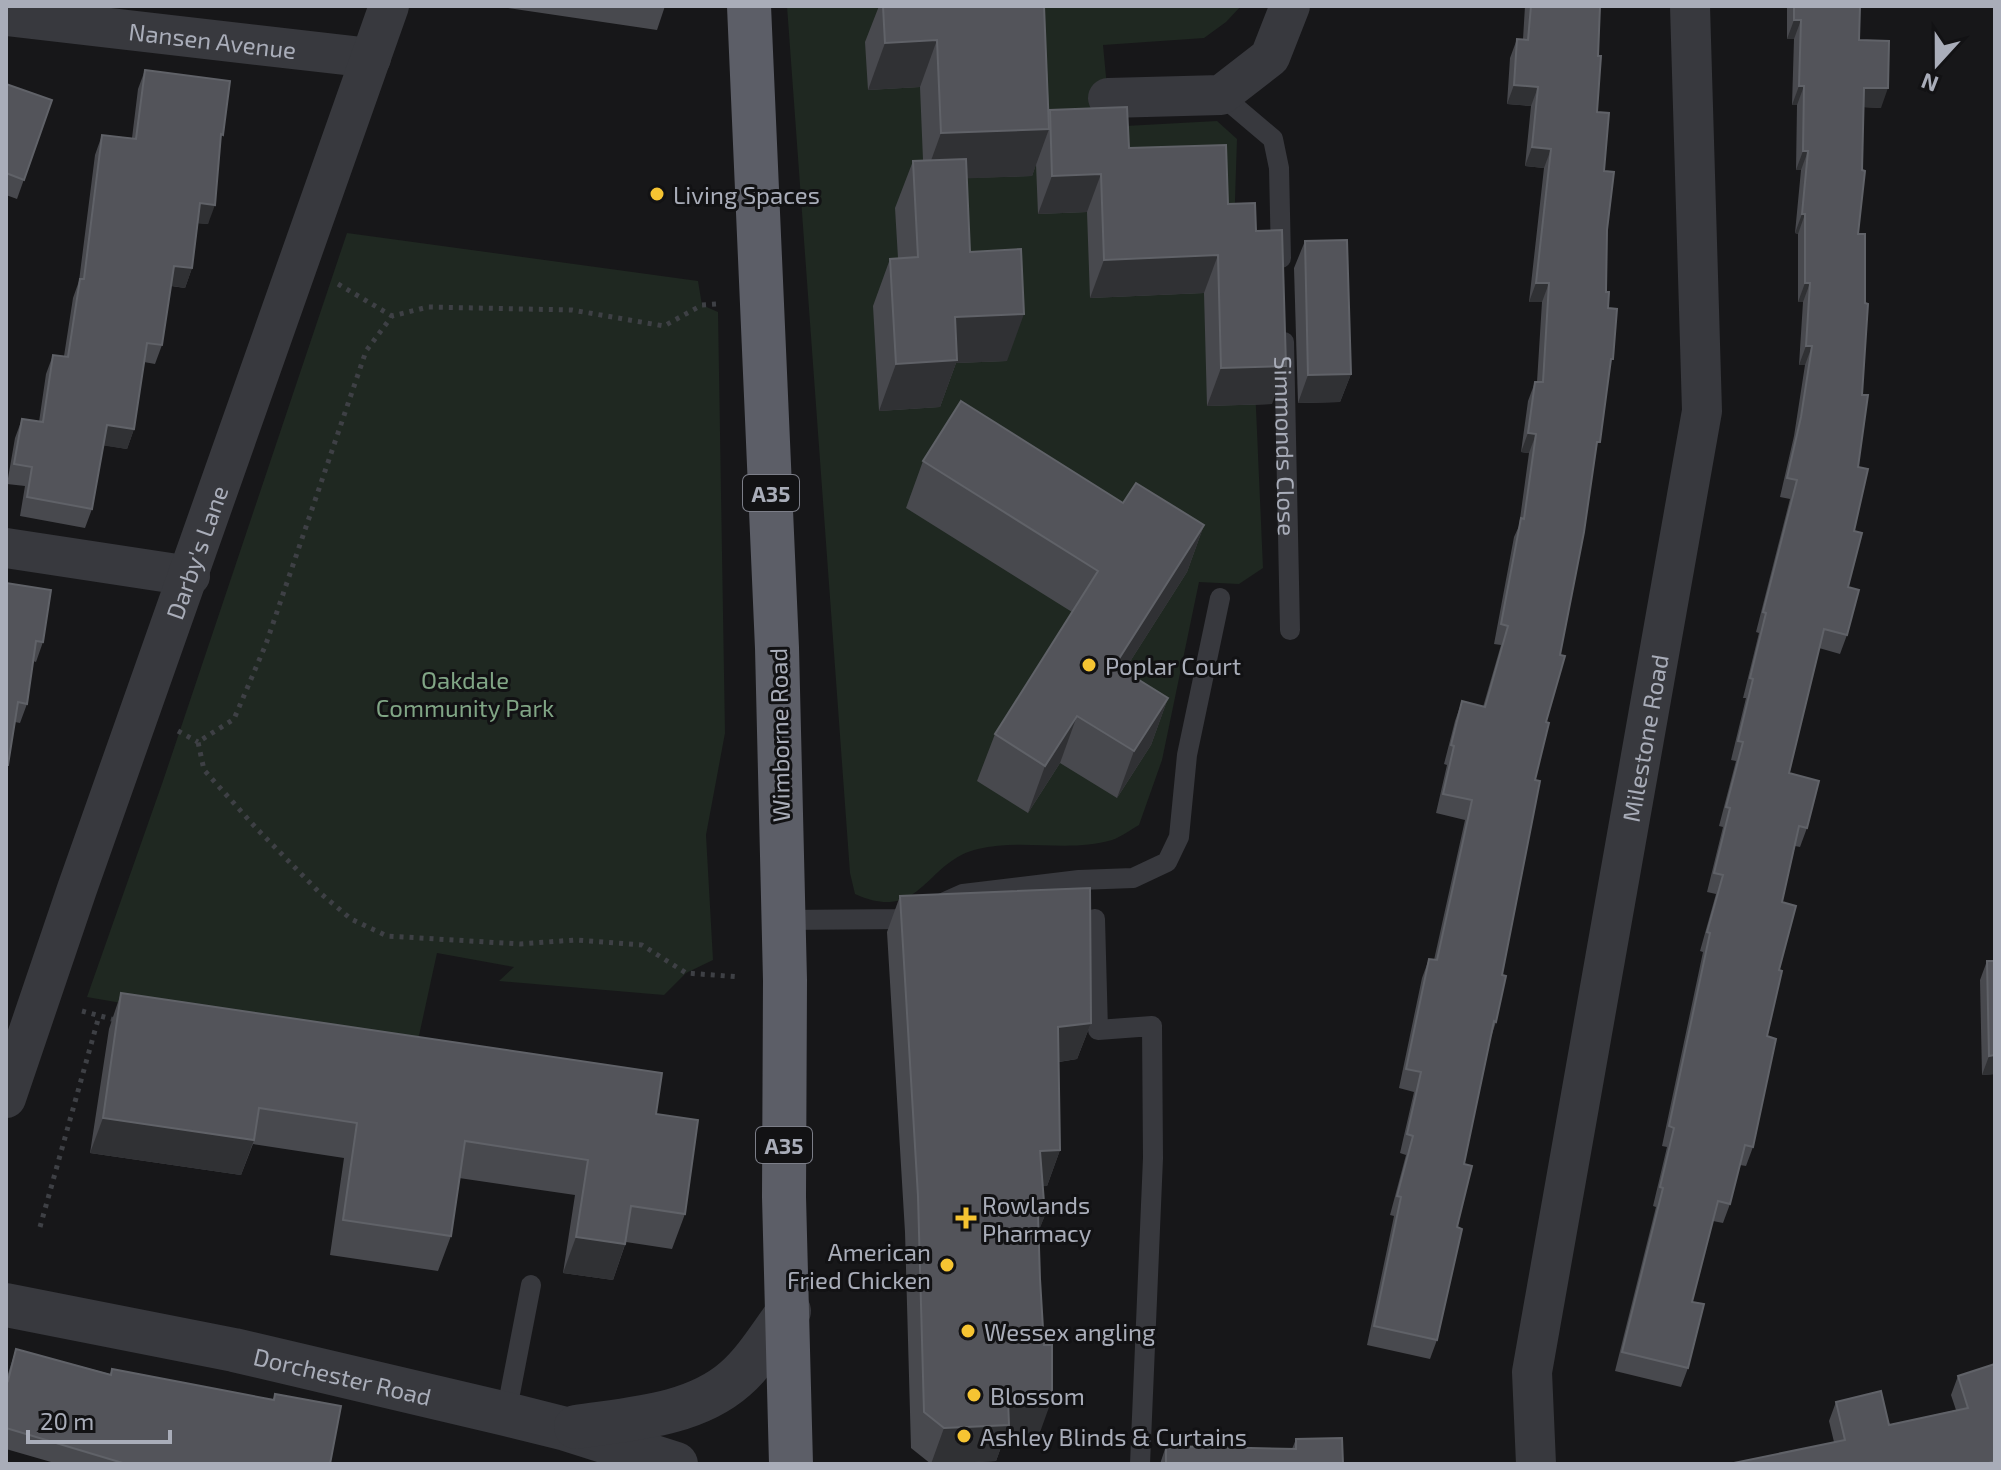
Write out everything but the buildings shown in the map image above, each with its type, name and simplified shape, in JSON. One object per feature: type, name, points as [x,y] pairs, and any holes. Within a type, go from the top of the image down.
[{"type":"highway","name":"Wimborne Road","points":[[749,6],[777,648],[785,980],[784,1197],[791,1464]]},
{"type":"street","name":"Darby's Lane","points":[[6,1098],[389,6]]},
{"type":"street","points":[[1108,98],[1221,95],[1270,57],[1290,6]]},
{"type":"street","name":"Milestone Road","points":[[1536,1464],[1532,1372],[1702,411],[1690,6]]},
{"type":"street","name":"Nansen Avenue","points":[[6,16],[371,58]]},
{"type":"street","points":[[6,548],[190,576]]},
{"type":"street","name":"Dorchester Road","points":[[6,1305],[234,1350],[506,1414],[566,1429],[676,1464]]},
{"type":"street","points":[[566,1429],[656,1415],[697,1402],[734,1380],[789,1311]]},
{"type":"lane","points":[[1221,95],[1273,139],[1279,168],[1282,276]]},
{"type":"lane","name":"Simmonds Close","points":[[1283,322],[1290,630]]},
{"type":"lane","points":[[783,920],[907,919],[963,894],[1079,880],[1133,878],[1167,862],[1179,837],[1187,755],[1220,598]]},
{"type":"lane","points":[[1095,919],[1098,1030],[1152,1026],[1153,1158],[1140,1464]]},
{"type":"lane","points":[[506,1414],[531,1285]]},
{"type":"path","points":[[300,262],[392,316]]},
{"type":"path","points":[[763,299],[702,305],[664,326],[572,310],[428,307],[392,316],[366,351],[266,644],[234,719],[198,742],[204,770],[257,829],[319,892],[351,919],[387,936],[520,944],[575,940],[642,945],[686,973],[785,980]]},
{"type":"path","points":[[40,1227],[99,1016],[123,1022]]},
{"type":"green space","points":[[787,6],[1241,6],[1204,38],[1103,45],[1108,98],[1107,127],[1217,121],[1237,139],[1229,384],[1255,386],[1263,568],[1239,584],[1199,582],[1162,760],[1139,825],[1115,839],[1095,844],[1011,845],[978,849],[960,856],[909,896],[895,901],[877,901],[855,894],[850,873]]},
{"type":"green space","name":"Oakdale Community Park","points":[[347,233],[698,281],[702,305],[718,312],[725,733],[706,835],[713,960],[686,973],[664,995],[499,981],[514,967],[437,953],[415,1054],[87,997]]},
{"type":"place","name":"Living Spaces","points":[[657,194]]},
{"type":"place","name":"Poplar Court","points":[[1089,665]]},
{"type":"place","name":"Rowlands Pharmacy","points":[[966,1218]]},
{"type":"place","name":"American Fried Chicken","points":[[947,1265]]},
{"type":"place","name":"Wessex angling","points":[[968,1331]]},
{"type":"place","name":"Blossom","points":[[974,1395]]},
{"type":"place","name":"Ashley Blinds & Curtains","points":[[964,1436]]}]
